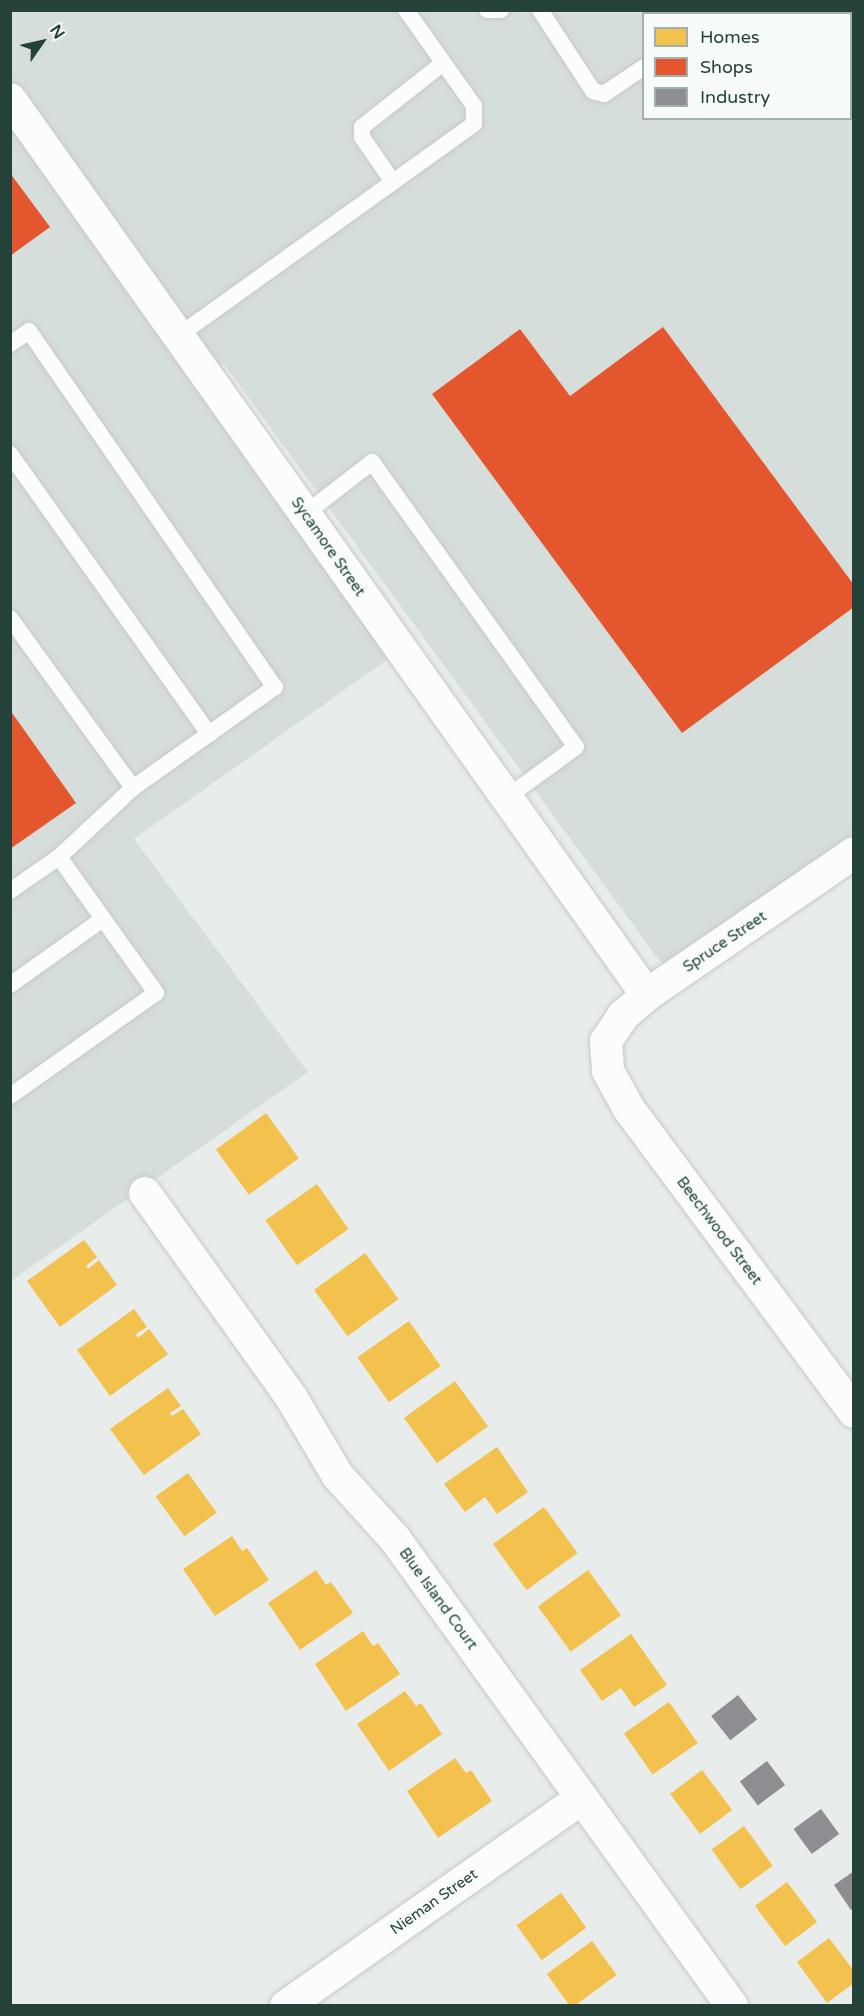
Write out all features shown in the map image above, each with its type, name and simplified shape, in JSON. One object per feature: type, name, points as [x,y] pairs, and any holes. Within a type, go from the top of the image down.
[{"type":"street","name":"Sycamore Street","points":[[10,99],[646,995]]},
{"type":"street","name":"Spruce Street","points":[[606,1041],[623,1016],[646,995],[854,854]]},
{"type":"street","name":"Beechwood Street","points":[[606,1041],[608,1071],[629,1109],[854,1412]]},
{"type":"street","name":"Blue Island Court","points":[[145,1193],[291,1396],[338,1476],[395,1539],[732,2006]]},
{"type":"street","name":"Nieman Street","points":[[286,2006],[582,1798]]},
{"type":"lane","points":[[178,336],[474,124],[474,106],[406,10]]},
{"type":"lane","points":[[487,10],[501,10]]},
{"type":"lane","points":[[540,10],[593,91],[604,94],[642,68]]},
{"type":"lane","points":[[393,182],[362,137],[362,127],[443,63]]},
{"type":"lane","points":[[10,344],[29,332],[275,687],[133,789],[59,857],[10,891]]},
{"type":"lane","points":[[10,454],[210,734]]},
{"type":"lane","points":[[304,514],[372,462],[576,747],[506,798]]},
{"type":"lane","points":[[10,618],[133,789]]},
{"type":"lane","points":[[10,1096],[156,993],[59,857]]},
{"type":"lane","points":[[10,985],[103,919]]},
{"type":"shaded area","points":[[11,11],[642,13],[642,120],[852,120],[852,58],[853,846],[668,966],[658,959],[224,364],[195,384],[391,657],[134,839],[308,1072],[11,1281]]},
{"type":"building: Homes","points":[[266,1113],[299,1158],[249,1195],[216,1149]]},
{"type":"building: Homes","points":[[317,1184],[349,1229],[297,1265],[265,1220]]},
{"type":"building: Homes","points":[[84,1240],[97,1257],[86,1266],[88,1269],[99,1260],[117,1285],[60,1327],[27,1281]]},
{"type":"building: Homes","points":[[365,1253],[399,1299],[348,1336],[314,1290]]},
{"type":"building: Homes","points":[[134,1309],[147,1327],[136,1334],[138,1338],[149,1329],[168,1354],[110,1396],[77,1350]]},
{"type":"building: Homes","points":[[409,1321],[441,1366],[389,1402],[357,1357]]},
{"type":"building: Homes","points":[[455,1381],[488,1426],[437,1463],[404,1418]]},
{"type":"building: Homes","points":[[168,1388],[181,1406],[170,1413],[172,1416],[183,1409],[201,1434],[144,1475],[110,1429]]},
{"type":"building: Homes","points":[[497,1447],[528,1492],[497,1514],[485,1497],[465,1512],[444,1484]]},
{"type":"building: Homes","points":[[188,1473],[217,1513],[184,1536],[156,1497]]},
{"type":"building: Homes","points":[[544,1507],[578,1553],[527,1590],[493,1544]]},
{"type":"building: Homes","points":[[232,1536],[242,1551],[247,1548],[269,1580],[215,1616],[183,1569]]},
{"type":"building: Homes","points":[[316,1570],[326,1585],[331,1582],[353,1613],[300,1650],[268,1603]]},
{"type":"building: Homes","points":[[588,1570],[621,1615],[571,1652],[538,1606]]},
{"type":"building: Homes","points":[[363,1631],[373,1646],[378,1643],[400,1674],[346,1711],[315,1664]]},
{"type":"building: Homes","points":[[631,1634],[667,1685],[634,1707],[621,1688],[602,1701],[580,1670]]},
{"type":"building: Homes","points":[[405,1691],[416,1706],[421,1703],[442,1734],[389,1771],[357,1724]]},
{"type":"building: Homes","points":[[669,1702],[698,1743],[653,1775],[624,1734]]},
{"type":"building: Homes","points":[[455,1758],[466,1773],[471,1770],[492,1801],[438,1838],[407,1791]]},
{"type":"building: Homes","points":[[702,1770],[732,1810],[700,1834],[670,1794]]},
{"type":"building: Homes","points":[[744,1826],[773,1866],[740,1889],[712,1850]]},
{"type":"building: Homes","points":[[787,1882],[817,1922],[785,1946],[755,1906]]},
{"type":"building: Homes","points":[[561,1893],[586,1928],[542,1960],[517,1925]]},
{"type":"building: Homes","points":[[829,1938],[854,1971],[854,1983],[827,2003],[797,1962]]},
{"type":"building: Homes","points":[[592,1941],[617,1975],[574,2006],[570,2006],[547,1974]]},
{"type":"building: Shops","points":[[10,173],[50,227],[10,256]]},
{"type":"building: Shops","points":[[663,327],[854,585],[854,607],[682,733],[432,394],[520,329],[570,396]]},
{"type":"building: Shops","points":[[10,710],[76,803],[10,849]]},
{"type":"building: Industry","points":[[738,1695],[757,1719],[730,1740],[711,1716]]},
{"type":"building: Industry","points":[[767,1761],[785,1785],[758,1805],[740,1781]]},
{"type":"building: Industry","points":[[821,1809],[839,1834],[812,1854],[793,1829]]},
{"type":"building: Industry","points":[[854,1871],[854,1909],[851,1910],[834,1885]]}]
